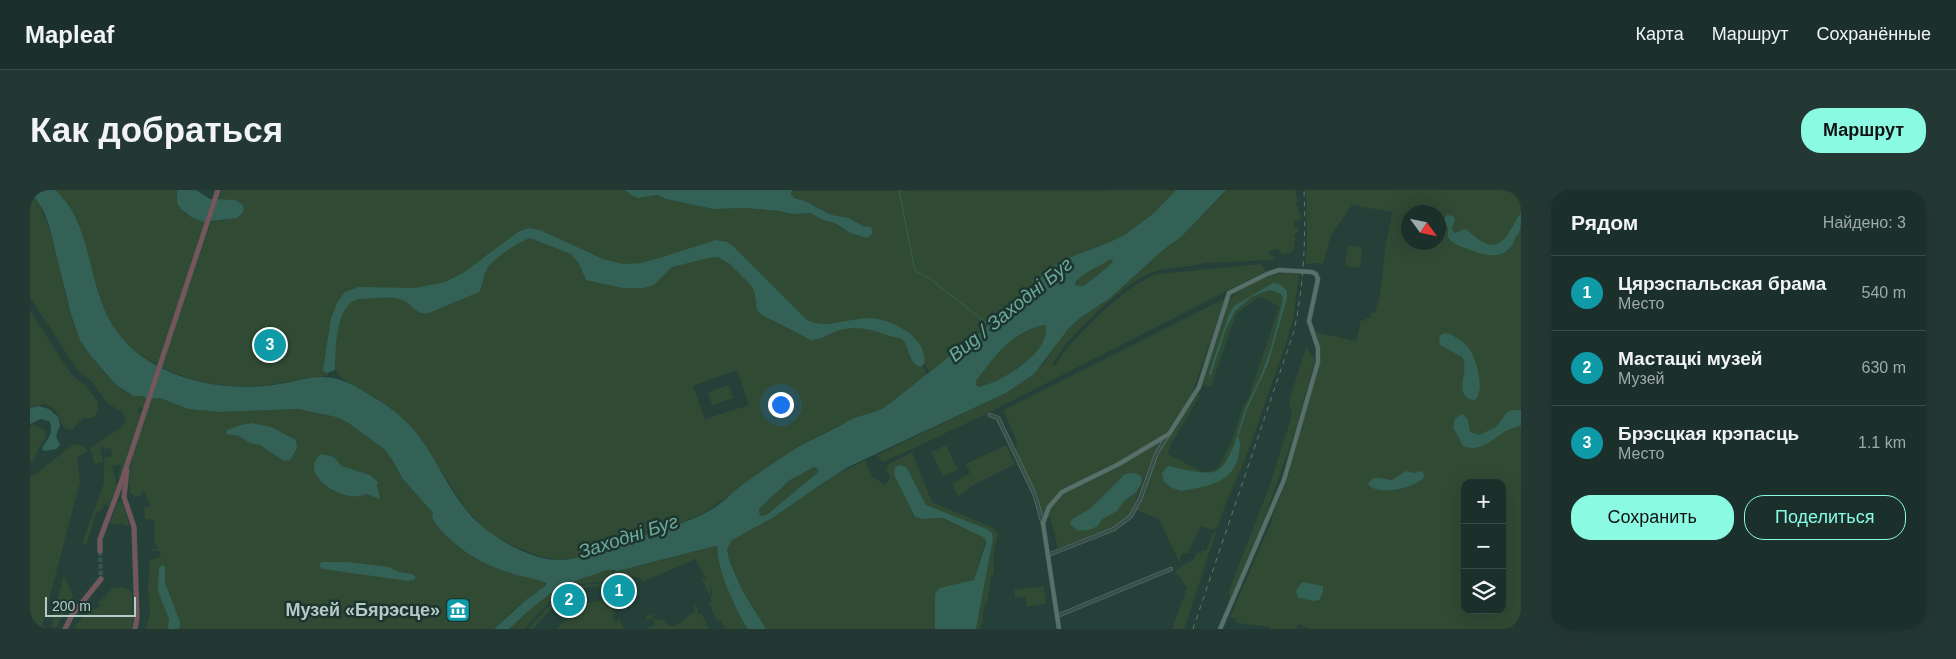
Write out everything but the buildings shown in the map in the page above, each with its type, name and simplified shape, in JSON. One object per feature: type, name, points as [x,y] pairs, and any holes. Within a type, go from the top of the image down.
[{"type":"highway","points":[[100,551],[100,539],[131,452],[218,190]]},
{"type":"highway","points":[[131,452],[124,492],[126,505],[134,527],[137,618],[135,629]]},
{"type":"highway","points":[[65,629],[72,615],[101,579]]},
{"type":"main road","points":[[1059,629],[1044,526],[1049,507],[1062,492],[1119,464],[1153,445],[1168,434],[1199,387],[1229,293],[1266,274],[1279,270],[1312,272],[1316,274],[1318,280],[1309,321],[1318,354],[1318,362],[1293,445],[1288,471],[1220,629]]},
{"type":"street","points":[[990,415],[998,418],[1004,429],[1035,495],[1044,526]]},
{"type":"street","points":[[1048,555],[1114,529],[1131,516],[1140,499],[1157,452],[1168,434]]},
{"type":"street","points":[[1153,445],[1157,448],[1157,452]]},
{"type":"street","points":[[1057,616],[1171,569]]},
{"type":"shaded area","points":[[56,190],[177,190],[177,197],[184,212],[192,218],[205,222],[157,365],[130,346],[116,331],[108,318],[97,289],[81,229],[75,215]]},
{"type":"shaded area","points":[[221,190],[625,190],[631,195],[642,198],[657,195],[666,199],[713,209],[746,208],[792,214],[810,213],[823,220],[835,223],[842,229],[861,237],[871,227],[863,226],[849,218],[832,215],[817,206],[791,196],[792,191],[1176,190],[1154,213],[1126,234],[1063,260],[1051,268],[1017,300],[930,373],[924,364],[927,375],[884,408],[873,414],[854,418],[799,446],[704,513],[656,532],[575,558],[559,560],[539,556],[514,546],[496,537],[481,525],[465,508],[408,423],[376,398],[341,378],[336,370],[328,373],[328,376],[260,386],[231,386],[188,378],[161,367],[211,222],[237,218],[244,211],[232,200],[218,201]],"holes":[[[737,370],[749,405],[705,419],[693,386]]]},
{"type":"shaded area","points":[[1226,190],[1295,190],[1298,202],[1295,204],[1298,207],[1298,212],[1301,214],[1299,221],[1295,220],[1293,223],[1295,225],[1292,229],[1299,228],[1298,232],[1294,235],[1296,240],[1293,243],[1295,245],[1293,251],[1284,254],[1276,249],[1268,252],[1275,259],[1273,260],[1206,263],[1162,269],[1146,275],[1123,290],[1090,319],[1069,340],[1052,365],[1054,366],[1086,327],[1100,314],[1128,290],[1156,274],[1261,264],[1266,271],[988,413],[882,462],[877,455],[1006,393],[1043,365],[1068,329],[1080,318],[1110,298],[1163,250],[1181,237]]},
{"type":"shaded area","points":[[1306,190],[1521,190],[1521,629],[1311,629],[1298,624],[1296,629],[1270,629],[1270,627],[1236,623],[1236,619],[1230,617],[1271,523],[1288,478],[1320,362],[1321,352],[1315,332],[1356,341],[1361,320],[1365,321],[1366,318],[1370,318],[1371,312],[1375,313],[1380,295],[1386,243],[1392,212],[1352,205],[1331,235],[1323,264],[1305,264],[1307,243]]},
{"type":"shaded area","points":[[30,191],[41,209],[48,227],[67,302],[82,343],[120,389],[130,395],[146,398],[143,408],[140,407],[138,412],[141,413],[118,480],[121,465],[112,466],[117,485],[109,506],[104,504],[101,511],[97,511],[87,543],[84,544],[82,543],[104,483],[104,458],[112,456],[111,448],[105,449],[100,447],[103,462],[95,464],[90,448],[123,426],[126,419],[122,412],[107,403],[92,382],[76,368],[30,297]]},
{"type":"shaded area","points":[[1348,245],[1362,247],[1360,268],[1345,266]]},
{"type":"shaded area","points":[[1111,259],[1113,260],[1109,266],[1085,285],[1075,285],[1080,276]]},
{"type":"shaded area","points":[[1287,273],[1299,275],[1293,319],[1246,457],[1218,526],[1213,530],[1201,526],[1188,553],[1182,553],[1179,562],[1159,519],[1136,510],[1159,452],[1197,396],[1201,394],[1170,446],[1168,454],[1204,473],[1218,468],[1231,443],[1243,406],[1248,399],[1279,307],[1265,298],[1259,297],[1236,314],[1211,387],[1202,385],[1229,301],[1240,290],[1255,281],[1271,275]]},
{"type":"shaded area","points":[[1222,300],[1224,302],[1191,396],[1156,448],[1130,515],[1113,527],[1058,548],[1050,517],[1043,518],[1038,495],[1015,452],[1017,442],[1003,410]]},
{"type":"shaded area","points":[[30,311],[71,374],[86,386],[97,401],[98,409],[96,415],[92,418],[83,418],[72,430],[64,428],[53,408],[44,405],[30,407]]},
{"type":"shaded area","points":[[1044,325],[1046,326],[1045,337],[1040,347],[1023,365],[991,384],[981,387],[976,385],[976,381],[1005,346],[1022,333]]},
{"type":"shaded area","points":[[1306,347],[1315,360],[1295,431],[1265,517],[1231,598],[1228,593],[1269,487],[1292,415],[1289,401]]},
{"type":"shaded area","points":[[729,385],[733,398],[712,405],[708,392]]},
{"type":"shaded area","points":[[160,398],[188,409],[220,412],[298,409],[336,417],[347,422],[384,449],[402,478],[426,505],[456,546],[496,568],[517,575],[530,576],[544,582],[545,586],[517,607],[494,629],[146,629],[150,614],[148,587],[150,559],[158,558],[161,554],[159,551],[150,551],[158,548],[155,544],[154,520],[145,519],[144,507],[150,507],[144,490],[140,496],[134,496],[130,493],[130,468],[138,433],[150,399]]},
{"type":"shaded area","points":[[35,425],[45,430],[46,437],[39,447],[35,458],[30,463],[30,426]]},
{"type":"shaded area","points":[[74,444],[81,445],[88,451],[77,458],[80,482],[42,626],[47,629],[30,629],[30,478]]},
{"type":"shaded area","points":[[946,445],[958,470],[943,476],[931,452]]},
{"type":"shaded area","points":[[1006,445],[1015,464],[975,484],[958,496],[952,484],[970,473],[966,464]]},
{"type":"shaded area","points":[[912,452],[932,502],[991,527],[998,533],[993,557],[994,573],[991,577],[981,629],[976,629],[993,539],[992,533],[987,529],[926,505],[907,468],[894,470],[894,475],[915,517],[923,519],[943,518],[982,535],[986,539],[974,580],[935,594],[935,629],[766,629],[742,590],[729,560],[727,549],[730,542],[735,537],[774,517],[832,477],[865,460],[873,478],[884,485],[890,478],[886,469],[889,464]]},
{"type":"shaded area","points":[[816,467],[819,471],[816,474],[768,514],[760,515],[759,509],[787,483],[800,473]]},
{"type":"shaded area","points":[[122,501],[129,524],[124,527],[124,524],[113,524],[113,527],[110,523],[118,502]]},
{"type":"shaded area","points":[[1217,529],[1184,629],[1172,629],[1187,588],[1175,571],[1194,559],[1197,553],[1201,553],[1202,550],[1206,551],[1213,533]]},
{"type":"shaded area","points":[[718,547],[723,577],[738,612],[748,629],[725,629],[721,620],[717,621],[709,603],[712,601],[710,598],[713,592],[709,585],[711,592],[709,595],[701,576],[707,580],[695,559],[643,582],[640,578],[632,576],[627,579],[623,587],[621,587],[622,574],[614,575],[615,570],[619,571]]},
{"type":"shaded area","points":[[612,569],[612,579],[610,582],[585,583],[573,586],[550,602],[524,629],[509,629],[541,600],[563,585]]},
{"type":"shaded area","points":[[64,575],[73,596],[55,628],[51,626]]},
{"type":"shaded area","points":[[587,584],[614,584],[615,587],[582,588],[567,594],[533,629],[528,629],[554,601],[569,590]]},
{"type":"shaded area","points":[[1044,586],[1046,604],[1027,607],[1025,597],[1015,598],[1014,590]]},
{"type":"shaded area","points":[[119,587],[130,590],[132,593],[133,623],[131,629],[75,629],[76,624],[93,608],[95,610],[100,605],[98,603],[113,588]]},
{"type":"shaded area","points":[[613,598],[613,611],[616,613],[612,616],[615,622],[618,621],[618,618],[624,629],[557,629],[577,607]]},
{"type":"shaded area","points":[[696,605],[699,615],[702,614],[709,629],[649,629],[648,627],[655,624],[652,618],[646,621],[647,616],[657,613],[652,617],[658,620],[663,619],[667,625],[675,626],[695,611],[694,607]]},
{"type":"water","name":"Bug / Заходні Буг","points":[[30,190],[56,190],[69,205],[81,231],[99,295],[112,325],[136,352],[153,364],[192,380],[212,384],[253,387],[326,377],[360,389],[396,412],[414,430],[461,504],[481,525],[507,543],[527,553],[547,559],[564,560],[577,558],[608,546],[664,529],[691,519],[717,506],[738,488],[798,447],[851,419],[884,408],[989,325],[1051,268],[1063,260],[1126,234],[1154,213],[1176,190],[1226,190],[1181,237],[1163,250],[1110,298],[1080,318],[1068,329],[1035,373],[1006,393],[848,467],[774,517],[732,540],[727,549],[729,560],[742,590],[766,629],[748,629],[743,622],[723,577],[718,547],[715,546],[618,571],[605,570],[579,579],[547,596],[509,629],[494,629],[526,600],[545,586],[546,583],[504,571],[480,561],[458,546],[432,518],[433,513],[402,478],[384,449],[347,422],[336,417],[298,409],[220,412],[188,409],[160,398],[149,399],[142,396],[133,396],[116,385],[90,355],[80,340],[71,315],[44,212]],"holes":[[[1111,259],[1113,261],[1109,266],[1085,285],[1075,285],[1076,281],[1086,273]],[[1046,326],[1045,336],[1033,356],[1012,372],[990,384],[980,387],[976,385],[976,381],[997,354],[1013,339],[1032,328]],[[814,467],[819,470],[768,514],[760,515],[759,510],[762,506],[790,480]]]},
{"type":"water","points":[[177,190],[196,190],[210,199],[235,200],[243,205],[244,211],[237,218],[203,222],[191,217],[181,209],[177,203]]},
{"type":"water","points":[[625,190],[792,190],[791,194],[794,198],[805,201],[832,215],[849,218],[863,226],[871,227],[873,233],[867,238],[850,233],[835,223],[823,220],[810,213],[792,214],[746,208],[713,209],[666,199],[657,195],[638,198]]},
{"type":"water","points":[[1521,213],[1520,231],[1511,246],[1501,254],[1495,255],[1482,254],[1454,243],[1448,237],[1446,216],[1453,216],[1455,220],[1452,229],[1455,233],[1466,229],[1485,243],[1497,244],[1507,236]]},
{"type":"water","points":[[529,228],[540,230],[603,259],[623,264],[642,263],[716,240],[727,242],[807,320],[821,324],[861,318],[887,321],[897,325],[914,338],[924,354],[924,364],[920,367],[913,362],[905,342],[900,338],[857,328],[844,329],[811,340],[762,315],[757,310],[752,286],[730,264],[718,257],[672,267],[654,285],[644,288],[623,288],[586,280],[578,262],[571,254],[530,238],[494,260],[486,272],[479,292],[429,313],[420,313],[406,302],[391,298],[358,299],[350,303],[344,310],[340,320],[336,341],[335,370],[327,373],[323,371],[331,318],[338,301],[345,292],[359,287],[415,288],[445,282],[463,273],[518,232]]},
{"type":"water","points":[[1273,283],[1279,284],[1287,291],[1287,298],[1268,364],[1248,407],[1238,437],[1240,441],[1239,453],[1232,471],[1226,477],[1210,485],[1181,491],[1171,487],[1165,483],[1162,477],[1162,473],[1168,466],[1206,473],[1212,472],[1222,467],[1231,453],[1245,410],[1260,378],[1269,352],[1282,304],[1283,297],[1281,294],[1269,290],[1251,297],[1235,311],[1226,329],[1211,375],[1209,375],[1210,370],[1228,317],[1234,306]]},
{"type":"water","points":[[1448,333],[1468,347],[1474,359],[1480,382],[1480,389],[1475,400],[1468,399],[1464,395],[1462,385],[1464,362],[1462,357],[1440,345],[1439,337],[1442,334]]},
{"type":"water","points":[[38,406],[49,409],[58,417],[60,425],[56,436],[60,445],[56,449],[44,451],[42,448],[51,432],[49,421],[41,419],[30,424],[30,408]]},
{"type":"water","points":[[1521,410],[1521,425],[1475,448],[1463,446],[1453,427],[1455,418],[1463,414],[1468,420],[1470,432],[1479,435],[1496,427],[1507,412]]},
{"type":"water","points":[[252,423],[271,427],[296,440],[297,448],[290,460],[284,461],[260,445],[250,443],[239,436],[226,434],[227,430]]},
{"type":"water","points":[[321,454],[336,459],[341,466],[370,475],[378,482],[380,499],[367,494],[351,496],[342,494],[324,484],[314,470],[315,462]]},
{"type":"water","points":[[900,465],[907,468],[926,505],[987,529],[992,533],[993,539],[976,629],[935,629],[935,594],[939,588],[974,580],[986,543],[985,538],[943,518],[923,519],[915,517],[894,475],[895,467]]},
{"type":"water","points":[[1406,471],[1413,473],[1422,471],[1425,476],[1414,484],[1397,489],[1380,490],[1368,484],[1376,478],[1392,480]]},
{"type":"water","points":[[1135,473],[1141,476],[1142,480],[1136,492],[1123,502],[1117,511],[1102,519],[1098,526],[1089,530],[1078,531],[1070,524],[1072,519],[1090,509],[1125,474]]},
{"type":"water","points":[[321,562],[347,562],[389,567],[416,577],[414,580],[408,581],[323,569],[319,566]]},
{"type":"water","points":[[162,565],[165,567],[165,583],[180,622],[179,629],[168,629],[169,619],[158,591],[159,568]]},
{"type":"water","points":[[1302,582],[1323,586],[1323,592],[1319,600],[1298,598],[1296,591]]},
{"type":"waterway","name":"Bug / Заходні Буг","points":[[899,190],[915,271],[929,278],[989,325]]},
{"type":"tunnel","points":[[100,551],[101,579]]},
{"type":"railway","points":[[1193,629],[1294,331],[1304,260],[1304,190]]},
{"type":"place","name":"Брэсцкая крэпасць","points":[[270,345]]},
{"type":"place","name":"Цярэспальская брама","points":[[619,591]]},
{"type":"place","name":"Мастацкі музей","points":[[569,600]]},
{"type":"place","name":"Музей «Бярэсце»","points":[[458,610]]},
{"type":"water label","name":"Заходні Буг","points":[[628,536]]}]
